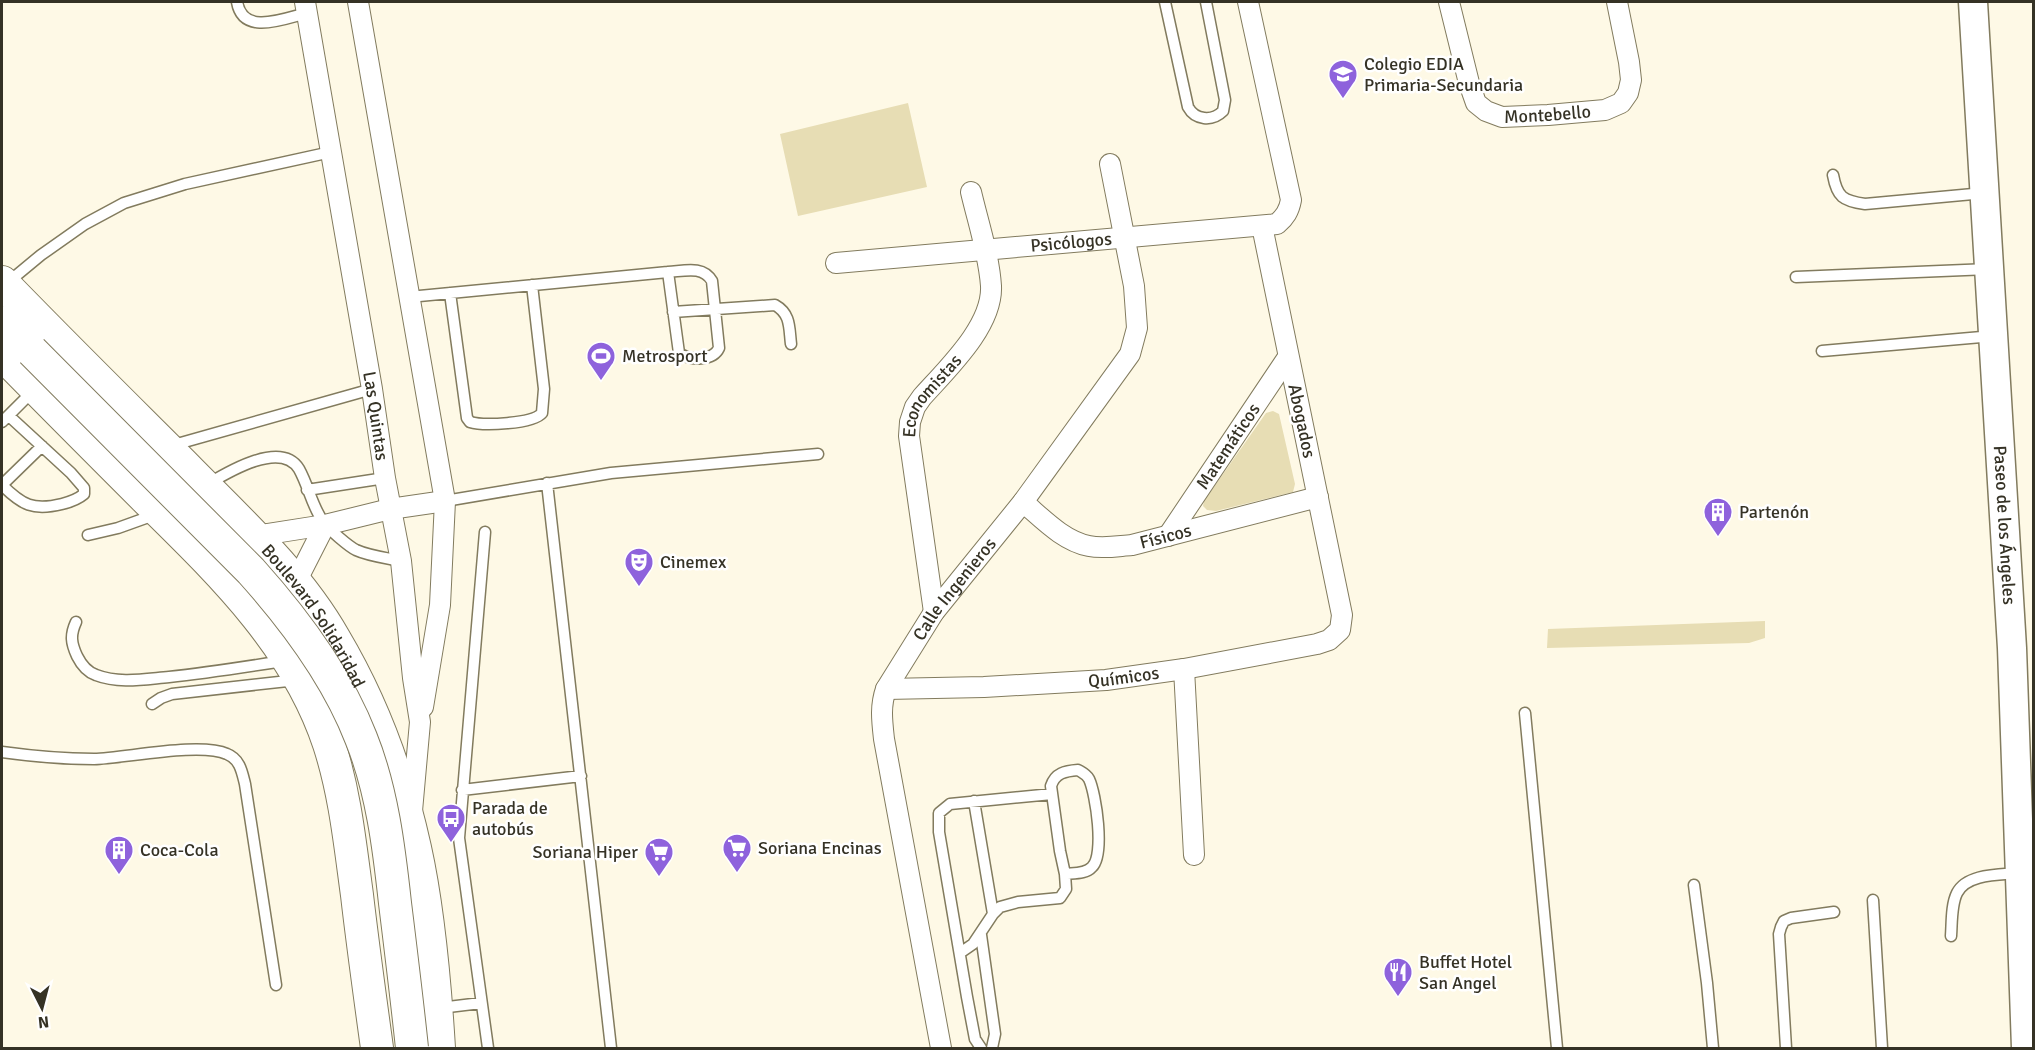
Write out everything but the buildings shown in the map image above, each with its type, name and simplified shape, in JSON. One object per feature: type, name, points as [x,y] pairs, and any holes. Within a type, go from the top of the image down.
[{"type":"main road","name":"Boulevard Solidaridad","points":[[3,284],[255,536],[296,582],[333,636],[356,677],[393,771],[411,831],[421,880],[439,1048]]},
{"type":"main road","points":[[2,322],[251,571],[280,604],[314,651],[336,687],[361,738],[373,774],[385,824],[412,1048]]},
{"type":"main road","points":[[2,354],[247,603],[295,670],[328,741],[336,766],[350,839],[377,1048]]},
{"type":"main road","points":[[364,954],[375,957],[399,957],[429,945]]},
{"type":"street","points":[[358,2],[445,501],[440,605],[420,722]]},
{"type":"street","name":"Psicólogos","points":[[836,263],[1277,224],[1285,217],[1291,200],[1248,2]]},
{"type":"street","name":"Montebello","points":[[1449,2],[1468,83],[1476,103],[1486,111],[1502,117],[1605,110],[1621,103],[1628,93],[1631,80],[1617,2]]},
{"type":"street","name":"Paseo de los Ángeles","points":[[1972,2],[2012,648],[2028,1034]]},
{"type":"street","name":"Las Quintas","points":[[306,7],[372,388],[390,509],[401,561],[420,722],[411,831]]},
{"type":"street","name":"Calle Ingenieros","points":[[941,1048],[884,739],[882,699],[934,612],[1023,501],[1130,354],[1135,342],[1137,314],[1125,237],[1110,164]]},
{"type":"street","name":"Economistas","points":[[934,612],[909,436],[910,422],[915,407],[922,397],[964,347],[985,317],[991,288],[971,192]]},
{"type":"street","name":"Abogados","points":[[1262,226],[1341,615]]},
{"type":"street","name":"Matemáticos","points":[[1168,536],[1288,357]]},
{"type":"street","name":"Físicos","points":[[1023,501],[1052,527],[1073,540],[1090,547],[1108,548],[1132,545],[1318,497]]},
{"type":"street","points":[[255,536],[325,525],[390,509],[445,501]]},
{"type":"street","points":[[296,582],[325,525]]},
{"type":"street","name":"Químicos","points":[[886,689],[1054,684],[1116,679],[1184,669],[1329,640],[1340,630],[1341,615]]},
{"type":"street","points":[[1184,669],[1194,855]]},
{"type":"lane","points":[[237,2],[242,15],[247,21],[254,23],[280,20],[306,7]]},
{"type":"lane","points":[[1165,2],[1188,106],[1191,113],[1196,116],[1210,118],[1223,111],[1225,100],[1206,2]]},
{"type":"lane","points":[[3,284],[85,224],[124,203],[185,184],[331,152]]},
{"type":"lane","points":[[1833,175],[1835,188],[1841,197],[1857,203],[1886,203],[1984,193]]},
{"type":"lane","points":[[1796,277],[1989,269]]},
{"type":"lane","points":[[409,297],[669,272],[700,270],[708,274],[712,281],[719,348],[716,354],[690,359],[679,353],[669,272]]},
{"type":"lane","points":[[450,293],[467,418],[470,422],[485,424],[533,420],[542,413],[544,389],[532,285]]},
{"type":"lane","points":[[673,312],[775,305],[784,310],[788,319],[791,344]]},
{"type":"lane","points":[[1822,351],[1993,336]]},
{"type":"lane","points":[[165,447],[372,388]]},
{"type":"lane","points":[[36,389],[5,419],[42,446],[81,482],[84,494],[70,502],[46,508],[36,507],[26,505],[16,499],[2,485],[42,446]]},
{"type":"lane","points":[[445,501],[611,472],[818,454]]},
{"type":"lane","points":[[205,486],[238,467],[257,460],[278,457],[291,460],[297,466],[325,525],[356,550],[401,561]]},
{"type":"lane","points":[[307,490],[385,478]]},
{"type":"lane","points":[[547,483],[611,1048]]},
{"type":"lane","points":[[88,535],[118,528],[160,513]]},
{"type":"lane","points":[[485,532],[459,838],[488,1048]]},
{"type":"lane","points":[[76,622],[71,638],[79,660],[91,673],[116,680],[295,670]]},
{"type":"lane","points":[[152,704],[172,694],[295,670]]},
{"type":"lane","points":[[1525,713],[1557,1048]]},
{"type":"lane","points":[[2,752],[94,759],[189,750],[214,750],[228,754],[235,759],[240,765],[245,784],[276,985]]},
{"type":"lane","points":[[960,953],[981,935],[993,914],[1000,907],[1018,902],[1060,898],[1066,889],[1052,794],[1053,782],[1059,774],[1078,770],[1090,783],[1099,851],[1093,867],[1085,872],[1065,874]]},
{"type":"lane","points":[[462,790],[580,776]]},
{"type":"lane","points":[[981,1048],[975,1039],[938,821],[939,813],[950,804],[1052,794]]},
{"type":"lane","points":[[974,801],[993,914]]},
{"type":"lane","points":[[1951,936],[1954,904],[1957,893],[1963,885],[1983,877],[2020,873]]},
{"type":"lane","points":[[1694,885],[1713,1048]]},
{"type":"lane","points":[[1873,900],[1882,1048]]},
{"type":"lane","points":[[1786,1048],[1780,958],[1781,927],[1784,921],[1791,918],[1834,912]]},
{"type":"lane","points":[[981,935],[995,1034],[992,1048]]},
{"type":"lane","points":[[436,1009],[481,1003]]},
{"type":"shaded area","points":[[908,103],[927,187],[798,216],[780,134]]},
{"type":"shaded area","points":[[1273,411],[1279,414],[1295,484],[1293,492],[1216,511],[1207,510],[1203,506],[1204,501],[1266,413]]},
{"type":"shaded area","points":[[1765,621],[1765,638],[1749,643],[1547,648],[1548,629]]},
{"type":"place","name":"Colegio EDIA Primaria-Secundaria","points":[[1343,100]]},
{"type":"place","name":"Metrosport","points":[[601,382]]},
{"type":"place","name":"Partenón","points":[[1718,538]]},
{"type":"place","name":"Cinemex","points":[[639,588]]},
{"type":"place","name":"Parada de autobús","points":[[451,844]]},
{"type":"place","name":"Soriana Encinas","points":[[737,874]]},
{"type":"place","name":"Coca-Cola","points":[[119,876]]},
{"type":"place","name":"Soriana Hiper","points":[[659,878]]},
{"type":"place","name":"Buffet Hotel San Angel","points":[[1398,998]]}]
